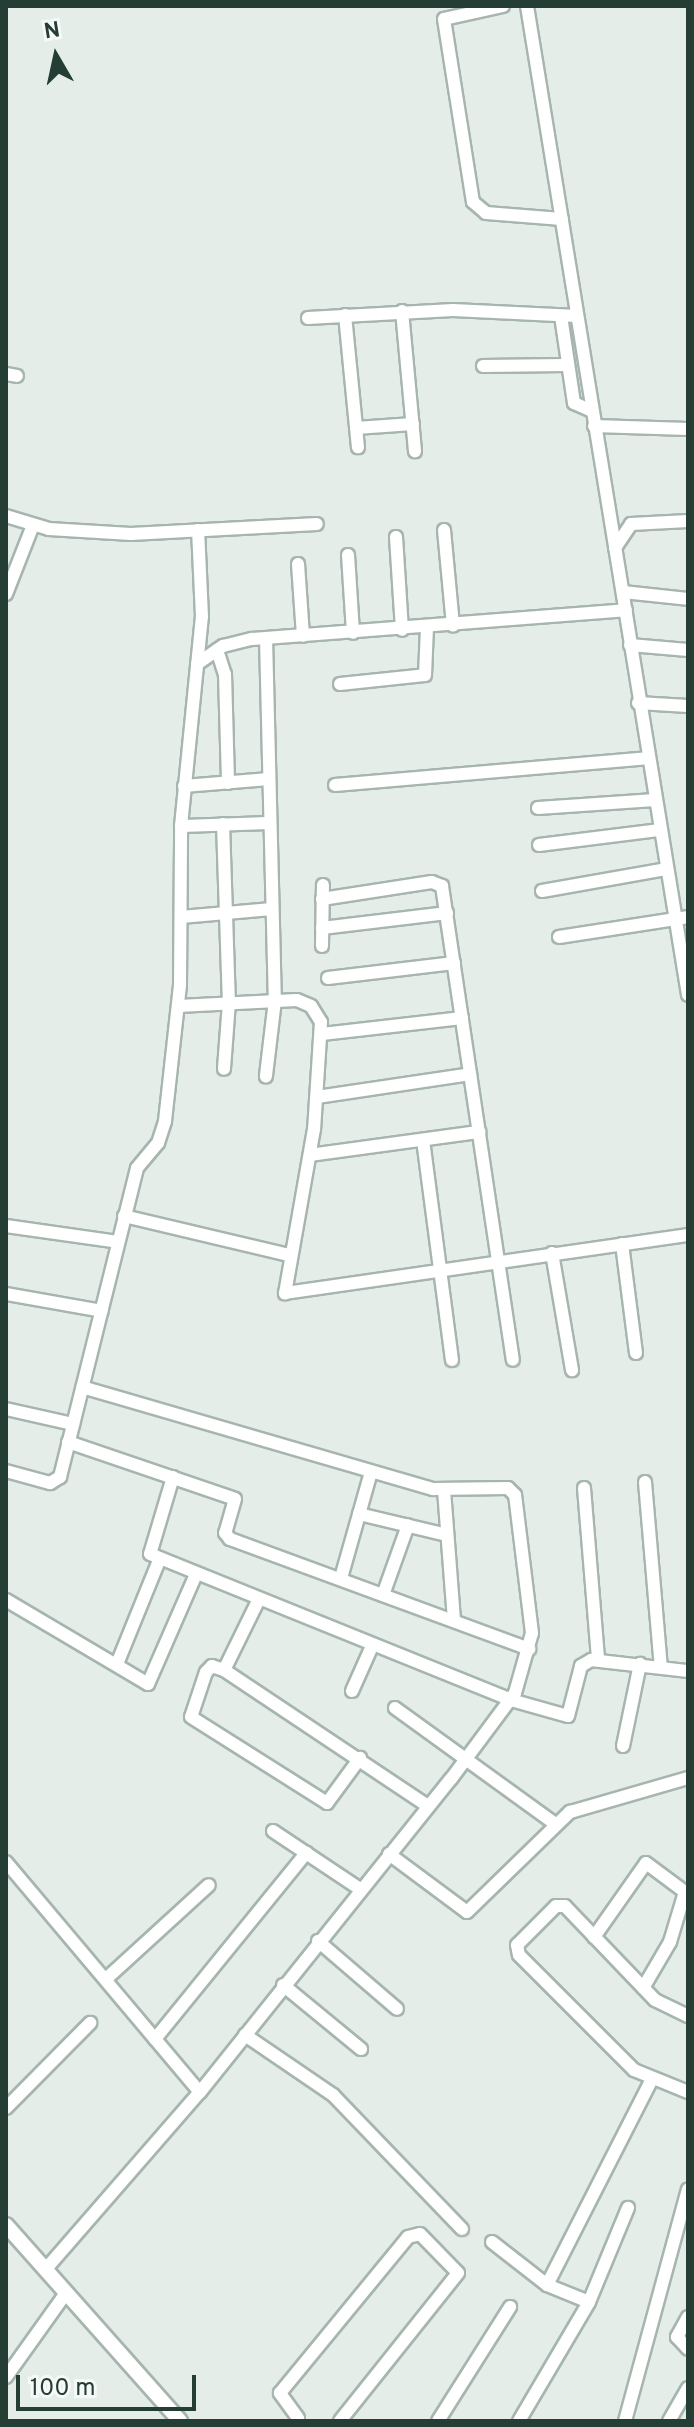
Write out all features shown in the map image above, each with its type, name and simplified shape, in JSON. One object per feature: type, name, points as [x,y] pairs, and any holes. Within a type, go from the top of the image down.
[{"type":"street","points":[[503,6],[444,19],[473,202],[486,213],[562,219]]},
{"type":"street","points":[[527,6],[626,610],[647,758],[667,869],[681,917],[688,995]]},
{"type":"street","points":[[308,318],[402,311],[577,316]]},
{"type":"street","points":[[402,311],[415,451]]},
{"type":"street","points":[[345,315],[358,447]]},
{"type":"street","points":[[561,316],[565,365],[576,407],[592,411]]},
{"type":"street","points":[[483,366],[565,365]]},
{"type":"street","points":[[356,428],[413,424]]},
{"type":"street","points":[[594,426],[688,429]]},
{"type":"street","points":[[6,516],[33,525],[131,534],[317,524]]},
{"type":"street","points":[[615,548],[631,524],[688,521]]},
{"type":"street","points":[[6,594],[33,525]]},
{"type":"street","points":[[6,1471],[54,1484],[83,1387],[137,1168],[162,1131],[178,1006],[181,826],[197,664],[198,530]]},
{"type":"street","points":[[444,530],[453,626]]},
{"type":"street","points":[[396,537],[402,630]]},
{"type":"street","points":[[348,555],[353,633]]},
{"type":"street","points":[[298,564],[303,636]]},
{"type":"street","points":[[623,592],[688,599]]},
{"type":"street","points":[[197,664],[217,650],[266,638],[402,630],[626,610]]},
{"type":"street","points":[[340,684],[425,675],[427,628]]},
{"type":"street","points":[[266,638],[275,1000],[266,1076]]},
{"type":"street","points":[[630,645],[688,650]]},
{"type":"street","points":[[217,650],[225,674],[228,783]]},
{"type":"street","points":[[638,703],[688,706]]},
{"type":"street","points":[[335,785],[647,758]]},
{"type":"street","points":[[184,786],[269,779]]},
{"type":"street","points":[[538,808],[655,800]]},
{"type":"street","points":[[181,826],[270,823]]},
{"type":"street","points":[[223,824],[229,1002],[224,1069]]},
{"type":"street","points":[[539,845],[660,830]]},
{"type":"street","points":[[542,891],[667,869]]},
{"type":"street","points":[[322,899],[432,882],[442,886],[513,1360]]},
{"type":"street","points":[[322,946],[323,885]]},
{"type":"street","points":[[181,917],[272,909]]},
{"type":"street","points":[[322,928],[447,913]]},
{"type":"street","points":[[559,937],[681,917]]},
{"type":"street","points":[[328,978],[454,963]]},
{"type":"street","points":[[178,1006],[275,1000],[311,1006],[322,1034],[310,1155],[283,1290],[290,1294],[499,1260],[688,1235]]},
{"type":"street","points":[[322,1034],[462,1018]]},
{"type":"street","points":[[317,1097],[470,1074]]},
{"type":"street","points":[[310,1155],[479,1132]]},
{"type":"street","points":[[423,1140],[452,1360]]},
{"type":"street","points":[[124,1216],[289,1255]]},
{"type":"street","points":[[6,1226],[118,1242]]},
{"type":"street","points":[[622,1244],[636,1353]]},
{"type":"street","points":[[552,1253],[572,1370]]},
{"type":"street","points":[[6,1294],[102,1311]]},
{"type":"street","points":[[45,2270],[200,2092],[511,1700],[529,1649],[531,1612],[515,1495],[502,1487],[444,1490],[371,1472],[83,1387]]},
{"type":"street","points":[[6,1409],[73,1424]]},
{"type":"street","points":[[68,1442],[237,1501],[225,1533],[230,1539],[529,1649]]},
{"type":"street","points":[[341,1578],[371,1472]]},
{"type":"street","points":[[173,1477],[149,1551],[258,1601],[511,1700],[566,1717],[581,1666],[598,1659],[688,1671]]},
{"type":"street","points":[[645,1482],[661,1667]]},
{"type":"street","points":[[584,1488],[598,1659]]},
{"type":"street","points":[[444,1490],[454,1620]]},
{"type":"street","points":[[359,1514],[447,1535]]},
{"type":"street","points":[[383,1595],[408,1525]]},
{"type":"street","points":[[117,1664],[160,1558]]},
{"type":"street","points":[[6,1600],[154,1682],[196,1574]]},
{"type":"street","points":[[224,1670],[258,1601]]},
{"type":"street","points":[[352,1691],[372,1646]]},
{"type":"street","points":[[623,1746],[640,1664]]},
{"type":"street","points":[[360,1758],[327,1803],[246,1753],[190,1713],[209,1668],[224,1670],[360,1758],[428,1806]]},
{"type":"street","points":[[395,1708],[554,1823]]},
{"type":"street","points":[[389,1854],[462,1913],[554,1823],[585,1806],[688,1778]]},
{"type":"street","points":[[273,1831],[360,1889]]},
{"type":"street","points":[[155,2039],[306,1853]]},
{"type":"street","points":[[6,1862],[200,2092]]},
{"type":"street","points":[[594,1937],[646,1863],[685,1892],[666,1950],[643,1988]]},
{"type":"street","points":[[106,1979],[209,1885]]},
{"type":"street","points":[[688,2016],[666,2009],[561,1904],[517,1950],[651,2081],[688,2092]]},
{"type":"street","points":[[318,1941],[397,2009]]},
{"type":"street","points":[[283,1985],[361,2049]]},
{"type":"street","points":[[6,2108],[90,2023]]},
{"type":"street","points":[[245,2035],[333,2095],[462,2229]]},
{"type":"street","points":[[547,2285],[651,2081]]},
{"type":"street","points":[[625,2421],[688,2189]]},
{"type":"street","points":[[519,2421],[589,2302],[628,2208]]},
{"type":"street","points":[[6,2225],[180,2421]]},
{"type":"street","points":[[299,2420],[280,2393],[408,2237],[420,2234],[458,2273],[340,2421]]},
{"type":"street","points":[[492,2242],[547,2285],[589,2302]]},
{"type":"street","points":[[6,2377],[66,2293]]},
{"type":"street","points":[[438,2421],[510,2307]]},
{"type":"street","points":[[688,2317],[677,2337],[688,2349]]},
{"type":"street","points":[[669,2421],[688,2388]]}]
